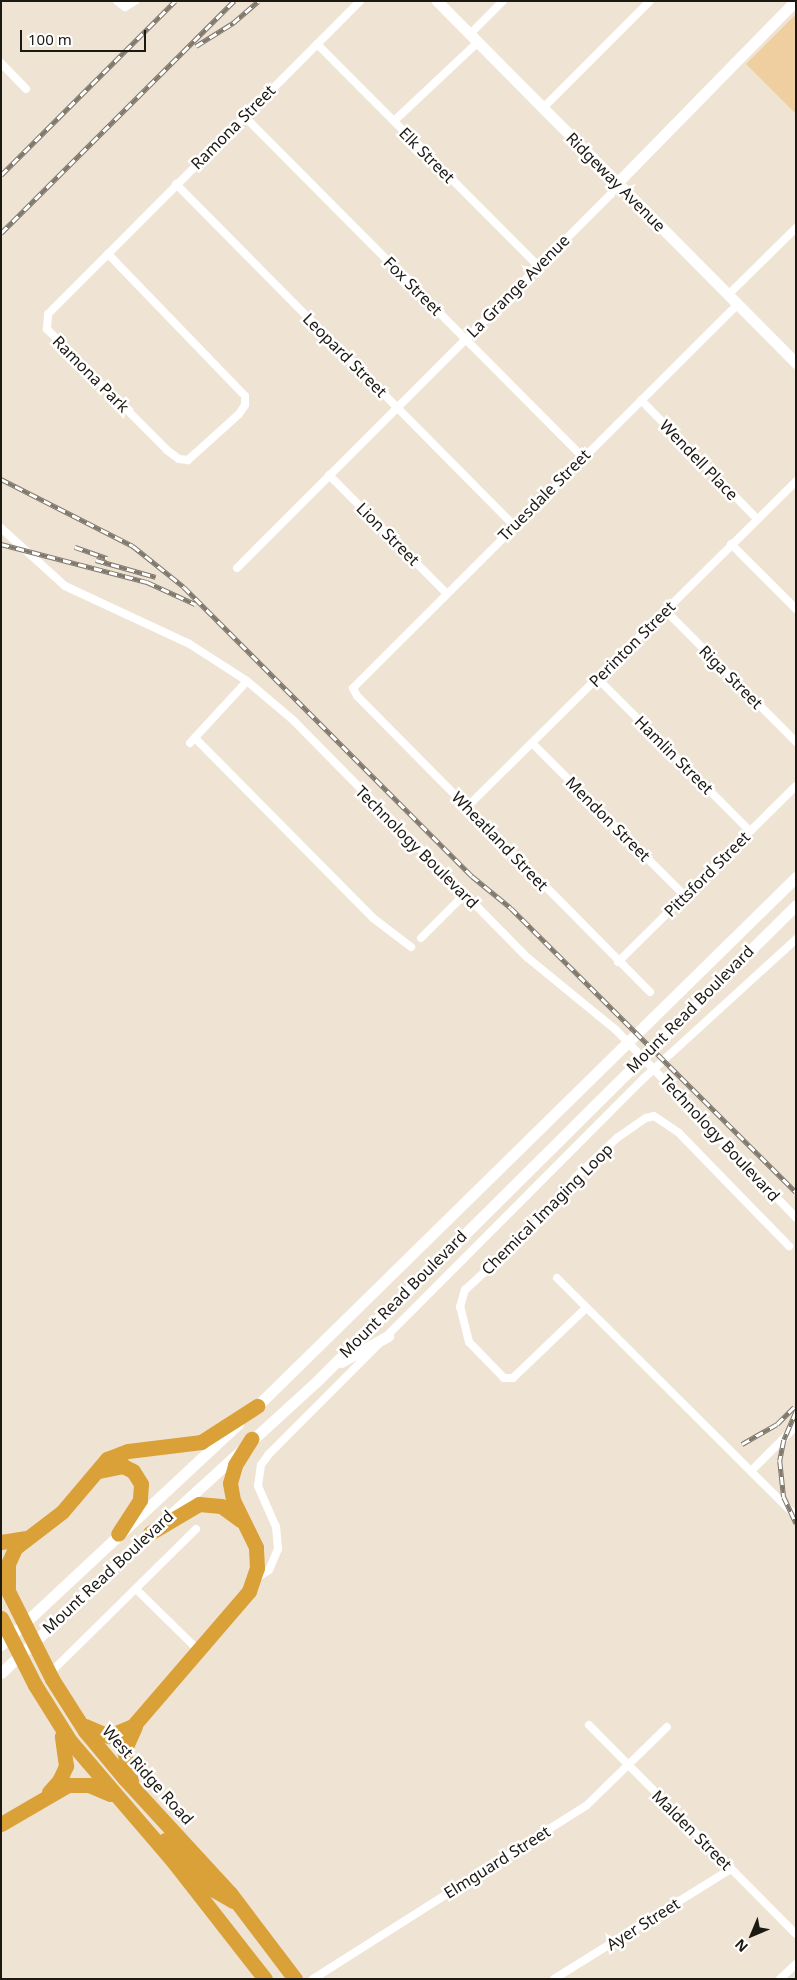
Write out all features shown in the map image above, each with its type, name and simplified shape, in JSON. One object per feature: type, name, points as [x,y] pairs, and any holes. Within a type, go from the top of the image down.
[{"type":"highway","points":[[9,1593],[8,1564],[16,1548],[26,1538],[62,1512],[114,1455],[132,1450],[196,1444],[257,1406]]},
{"type":"highway","points":[[73,1713],[93,1731],[108,1736],[125,1732],[140,1719],[244,1599],[254,1580],[257,1552],[250,1530],[233,1500],[230,1483],[235,1465],[251,1440]]},
{"type":"highway","points":[[92,1477],[106,1468],[118,1465],[133,1471],[140,1480],[141,1497],[118,1534]]},
{"type":"highway","points":[[150,1533],[180,1512],[204,1503],[225,1508],[250,1530]]},
{"type":"highway","points":[[1,1542],[26,1538]]},
{"type":"highway","name":"West Ridge Road","points":[[1,1577],[49,1673],[73,1713],[138,1793],[238,1902],[295,1979]]},
{"type":"highway","points":[[1,1618],[34,1685],[79,1754],[134,1817],[265,1979]]},
{"type":"highway","points":[[42,1798],[60,1781],[66,1764],[62,1736],[52,1715]]},
{"type":"highway","points":[[138,1793],[126,1770],[124,1755],[128,1738],[140,1719]]},
{"type":"highway","points":[[1,1824],[62,1787],[84,1784],[100,1788],[119,1801]]},
{"type":"highway","points":[[134,1817],[164,1838],[214,1890],[238,1902]]},
{"type":"main road","name":"Ridgeway Avenue","points":[[438,1],[796,363]]},
{"type":"main road","name":"La Grange Avenue","points":[[617,183],[795,1]]},
{"type":"main road","name":"Mount Read Boulevard","points":[[1,1645],[257,1406],[796,877]]},
{"type":"main road","name":"Mount Read Boulevard","points":[[1,1673],[150,1533],[316,1382],[658,1040],[796,905]]},
{"type":"main road","points":[[316,1382],[351,1356],[388,1336]]},
{"type":"street","points":[[117,1],[125,7],[135,1]]},
{"type":"street","name":"Ramona Street","points":[[108,254],[360,1]]},
{"type":"street","points":[[394,122],[474,38],[503,1]]},
{"type":"street","points":[[543,108],[650,1]]},
{"type":"street","name":"Elk Street","points":[[316,44],[538,266]]},
{"type":"street","points":[[1,63],[26,89]]},
{"type":"street","name":"Fox Street","points":[[244,116],[583,457]]},
{"type":"street","name":"La Grange Avenue","points":[[237,568],[611,194],[617,183]]},
{"type":"street","name":"Leopard Street","points":[[176,184],[514,526]]},
{"type":"street","points":[[728,294],[796,228]]},
{"type":"street","name":"Ramona Park","points":[[108,254],[245,396],[245,405],[239,414],[188,460],[179,459],[168,451],[47,329],[48,314],[108,254]]},
{"type":"street","name":"Truesdale Street","points":[[353,688],[446,593],[738,304]]},
{"type":"street","name":"Wendell Place","points":[[641,400],[757,519]]},
{"type":"street","name":"Lion Street","points":[[329,475],[446,593]]},
{"type":"street","name":"Perinton Street","points":[[467,807],[796,481]]},
{"type":"street","name":"Technology Boulevard","points":[[1,528],[65,586],[188,643],[247,681],[293,720],[528,958],[616,1030],[796,1218]]},
{"type":"street","points":[[731,544],[796,609]]},
{"type":"street","name":"Riga Street","points":[[666,611],[796,742]]},
{"type":"street","name":"Hamlin Street","points":[[598,678],[750,831]]},
{"type":"street","points":[[247,681],[192,741],[373,918],[411,947]]},
{"type":"street","name":"Wheatland Street","points":[[353,688],[357,696],[618,962],[650,992]]},
{"type":"street","name":"Mendon Street","points":[[532,743],[684,896]]},
{"type":"street","name":"Pittsford Street","points":[[618,962],[796,786]]},
{"type":"street","points":[[421,938],[464,895]]},
{"type":"street","name":"Mount Read Boulevard","points":[[254,1580],[269,1570],[278,1549],[276,1527],[259,1490],[262,1465],[273,1449],[670,1052],[796,939]]},
{"type":"street","name":"Chemical Imaging Loop","points":[[586,1308],[513,1378],[504,1378],[469,1342],[460,1307],[465,1290],[531,1229],[586,1168],[646,1118],[654,1116],[679,1134],[789,1246]]},
{"type":"street","points":[[557,1278],[796,1516]]},
{"type":"street","points":[[752,1471],[796,1426]]},
{"type":"street","name":"Mount Read Boulevard","points":[[49,1673],[137,1590],[196,1529]]},
{"type":"street","points":[[137,1590],[199,1651]]},
{"type":"street","name":"Malden Street","points":[[590,1725],[628,1766],[796,1934]]},
{"type":"street","name":"Elmguard Street","points":[[313,1979],[586,1806],[667,1727]]},
{"type":"street","name":"Ayer Street","points":[[554,1979],[731,1869]]},
{"type":"street","points":[[780,1979],[796,1964]]},
{"type":"shaded area","points":[[796,14],[796,114],[746,64]]},
{"type":"railway","points":[[1,175],[175,1]]},
{"type":"railway","points":[[1,233],[234,1]]},
{"type":"railway","points":[[196,46],[233,23],[258,1]]},
{"type":"railway","points":[[1,479],[133,546],[184,587],[472,876],[511,908],[796,1192]]},
{"type":"railway","points":[[1,544],[147,582],[195,604]]},
{"type":"railway","points":[[75,547],[107,558]]},
{"type":"railway","points":[[96,560],[156,577]]},
{"type":"railway","points":[[742,1444],[777,1424],[794,1407]]},
{"type":"railway","points":[[796,1412],[784,1440],[780,1461],[784,1497],[796,1523]]}]
